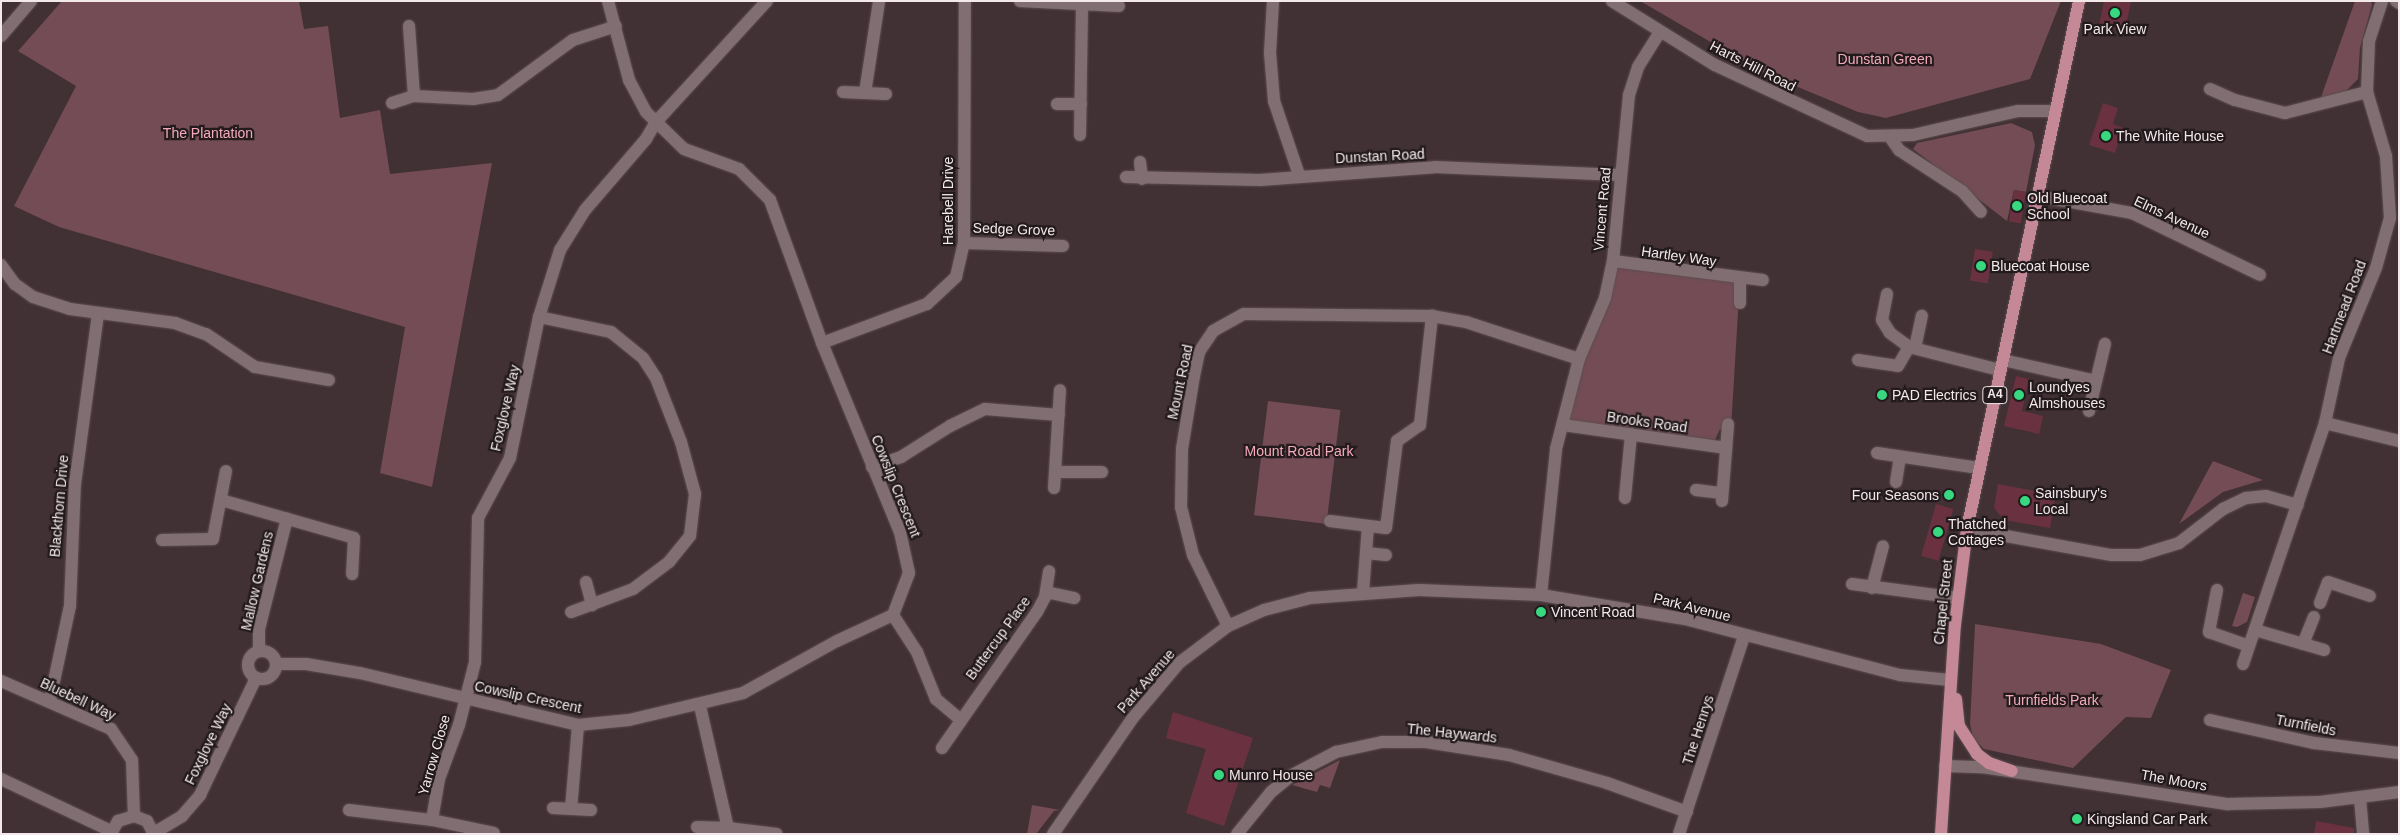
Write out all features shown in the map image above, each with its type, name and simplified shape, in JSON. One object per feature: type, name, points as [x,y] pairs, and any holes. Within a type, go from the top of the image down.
[{"type":"main road","name":"A4","points":[[2054,111],[2080,1]]},
{"type":"main road","name":"Chapel Street","points":[[1941,834],[1950,683],[1958,598],[1968,529],[1979,468],[2038,196],[2054,111]]},
{"type":"main road","points":[[1950,683],[1955,690],[1959,726],[1971,746],[1983,759],[2012,771]]},
{"type":"street","points":[[1,36],[31,1]]},
{"type":"street","name":"Cowslip Crescent","points":[[464,699],[578,726],[629,720],[700,706],[744,693],[837,641],[893,616],[907,586],[908,562],[900,532],[822,343],[770,200],[762,189],[726,162],[684,150],[656,122],[629,80],[608,1]]},
{"type":"street","name":"Foxglove Way","points":[[464,699],[475,662],[478,518],[510,458],[539,317],[560,250],[570,232],[656,122],[767,1]]},
{"type":"street","points":[[865,93],[879,1]]},
{"type":"street","name":"Harebell Drive","points":[[822,343],[937,299],[956,278],[964,243],[965,1]]},
{"type":"street","points":[[1020,1],[1119,6]]},
{"type":"street","points":[[1273,1],[1270,53],[1274,101],[1299,175]]},
{"type":"street","name":"Harts Hill Road","points":[[1612,1],[1659,33],[1815,114],[1867,136],[1890,137],[2018,111],[2054,111]]},
{"type":"street","name":"Hartmead Road","points":[[2243,664],[2325,423],[2339,358],[2376,268],[2394,218],[2386,156],[2367,92],[2369,41],[2382,1]]},
{"type":"street","points":[[1080,135],[1082,3]]},
{"type":"street","points":[[409,26],[414,96]]},
{"type":"street","points":[[392,103],[414,96],[473,99],[498,95],[531,74],[560,47],[616,26]]},
{"type":"street","name":"Vincent Road","points":[[1541,595],[1556,449],[1579,359],[1605,298],[1613,262],[1620,175],[1633,81],[1659,33]]},
{"type":"street","points":[[2210,89],[2235,100],[2285,113],[2367,92]]},
{"type":"street","points":[[843,92],[886,94]]},
{"type":"street","points":[[1057,104],[1081,104]]},
{"type":"street","points":[[1890,137],[1899,150],[1962,191],[1981,212]]},
{"type":"street","points":[[1140,162],[1142,178]]},
{"type":"street","name":"Dunstan Road","points":[[1126,176],[1216,181],[1435,167],[1620,175]]},
{"type":"street","name":"Elms Avenue","points":[[2038,196],[2132,213],[2260,275]]},
{"type":"street","name":"Sedge Grove","points":[[964,243],[1063,246]]},
{"type":"street","name":"Hartley Way","points":[[1613,262],[1740,279],[1763,280]]},
{"type":"street","points":[[1,265],[15,284],[33,297],[98,314],[175,323],[206,334],[255,367],[329,380]]},
{"type":"street","points":[[1740,279],[1740,303]]},
{"type":"street","points":[[1887,294],[1882,320],[1890,334],[1912,347],[2096,381]]},
{"type":"street","name":"Blackthorn Drive","points":[[50,700],[70,606],[75,484],[98,314]]},
{"type":"street","name":"Mount Road","points":[[1228,626],[1190,549],[1181,507],[1183,441],[1199,352],[1205,340],[1224,323],[1244,314],[1432,316],[1474,324],[1579,359]]},
{"type":"street","points":[[1330,521],[1386,528],[1397,441],[1420,425],[1432,316]]},
{"type":"street","points":[[1858,360],[1898,366],[1912,347],[1922,316]]},
{"type":"street","points":[[539,317],[611,332],[643,358],[659,387],[693,484],[695,513],[682,549],[633,589],[571,612]]},
{"type":"street","points":[[2089,411],[2105,344]]},
{"type":"street","points":[[1054,488],[1060,390]]},
{"type":"street","points":[[872,467],[901,457],[950,426],[985,410],[1059,416]]},
{"type":"street","points":[[2325,423],[2399,441]]},
{"type":"street","name":"Brooks Road","points":[[1563,424],[1726,448]]},
{"type":"street","points":[[1696,490],[1722,497],[1728,424]]},
{"type":"street","points":[[1625,498],[1631,434]]},
{"type":"street","points":[[1877,453],[1979,468]]},
{"type":"street","points":[[1896,482],[1900,457]]},
{"type":"street","points":[[162,540],[213,539],[226,471]]},
{"type":"street","points":[[1055,472],[1102,472]]},
{"type":"street","points":[[1968,529],[2112,555],[2140,555],[2179,544],[2222,509],[2246,498],[2266,496],[2298,505]]},
{"type":"street","name":"Mallow Gardens","points":[[221,500],[354,538],[352,574]]},
{"type":"street","name":"Mallow Gardens","points":[[259,651],[259,629],[287,518]]},
{"type":"street","points":[[1363,592],[1368,526]]},
{"type":"street","points":[[1872,588],[1883,546]]},
{"type":"street","points":[[1366,554],[1386,555]]},
{"type":"street","name":"Buttercup Place","points":[[942,748],[959,718],[1037,612],[1046,592],[1049,571]]},
{"type":"street","points":[[586,582],[592,605]]},
{"type":"street","points":[[2320,603],[2328,582],[2370,596]]},
{"type":"street","points":[[1852,584],[1958,598]]},
{"type":"street","name":"Park Avenue","points":[[1054,834],[1154,690],[1179,663],[1228,626],[1288,602],[1363,592],[1458,590],[1541,595],[1646,611],[1900,675],[1950,683]]},
{"type":"street","points":[[2217,590],[2209,632],[2249,646]]},
{"type":"street","points":[[1046,592],[1074,598]]},
{"type":"street","points":[[893,616],[917,652],[936,699],[959,718]]},
{"type":"street","points":[[2303,644],[2314,617]]},
{"type":"street","points":[[2255,630],[2324,650]]},
{"type":"street","name":"The Henrys","points":[[1679,834],[1744,636]]},
{"type":"street","points":[[259,651],[270,653],[276,664],[269,677],[256,678],[248,662],[259,651]]},
{"type":"street","points":[[276,664],[326,667],[464,699]]},
{"type":"street","name":"Foxglove Way","points":[[154,833],[182,816],[200,795],[256,678]]},
{"type":"street","name":"Bluebell Way","points":[[1,681],[50,700],[111,729],[120,739],[133,766],[134,816]]},
{"type":"street","name":"Yarrow Close","points":[[432,820],[439,779],[464,699]]},
{"type":"street","points":[[700,706],[728,828]]},
{"type":"street","name":"Turnfields","points":[[2210,720],[2314,743],[2399,753]]},
{"type":"street","points":[[571,809],[578,726]]},
{"type":"street","name":"The Haywards","points":[[1237,834],[1271,792],[1292,774],[1336,752],[1382,742],[1426,742],[1509,755],[1607,783],[1686,812]]},
{"type":"street","name":"The Moors","points":[[1946,766],[2012,771],[2228,804],[2360,798],[2399,792]]},
{"type":"street","points":[[1,779],[111,832],[122,818],[134,816],[147,821],[154,833]]},
{"type":"street","points":[[2360,798],[2363,834]]},
{"type":"street","points":[[553,808],[591,810]]},
{"type":"street","points":[[349,810],[432,820],[494,833]]},
{"type":"street","points":[[697,826],[777,834]]},
{"type":"green space","name":"The Plantation","points":[[62,1],[299,1],[304,29],[328,26],[340,118],[380,110],[390,174],[492,163],[432,487],[380,473],[405,327],[59,227],[14,206],[76,86],[18,51]]},
{"type":"green space","name":"Dunstan Green","points":[[1640,1],[2061,1],[2030,79],[1886,118],[1858,112],[1764,73]]},
{"type":"green space","points":[[2355,1],[2371,1],[2372,5],[2360,48],[2358,79],[2346,91],[2320,100]]},
{"type":"green space","points":[[2011,123],[2032,132],[2035,145],[2026,192],[2014,190],[2007,221],[1913,149],[1917,143]]},
{"type":"green space","points":[[1613,262],[1740,279],[1731,429],[1720,429],[1715,440],[1562,424]]},
{"type":"green space","name":"Mount Road Park","points":[[1268,401],[1340,410],[1326,524],[1254,515]]},
{"type":"green space","points":[[2213,461],[2263,480],[2223,492],[2179,524]]},
{"type":"green space","points":[[2243,593],[2255,597],[2247,622],[2237,627],[2232,626]]},
{"type":"green space","name":"Turnfields Park","points":[[1975,624],[2101,644],[2171,670],[2151,718],[2126,717],[2073,768],[1984,749],[1973,738],[1970,724]]},
{"type":"green space","points":[[1340,760],[1330,788],[1320,785],[1317,792],[1292,785]]},
{"type":"green space","points":[[1032,805],[1060,810],[1054,811],[1036,834],[1027,834]]},
{"type":"building","name":"Park View","points":[[2104,1],[2131,1],[2125,31],[2099,26]]},
{"type":"building","name":"The White House","points":[[2103,103],[2118,108],[2113,124],[2123,128],[2115,153],[2089,145]]},
{"type":"building","name":"Old Bluecoat School","points":[[2014,190],[2026,192],[2021,223],[2009,222]]},
{"type":"building","name":"Bluecoat House","points":[[1975,249],[1993,252],[1988,283],[1970,281]]},
{"type":"building","name":"Loundyes Almshouses","points":[[2016,376],[2029,379],[2022,411],[2043,416],[2039,434],[2004,426]]},
{"type":"building","name":"Sainsbury's Local","points":[[1998,484],[2056,495],[2050,528],[2004,520],[1994,508]]},
{"type":"building","name":"Thatched Cottages","points":[[1936,504],[1953,509],[1938,561],[1921,556]]},
{"type":"building","name":"Munro House","points":[[1173,712],[1253,738],[1224,826],[1186,813],[1206,749],[1166,738]]},
{"type":"building","points":[[2316,821],[2354,828],[2354,834],[2314,834]]},
{"type":"place","name":"Park View","points":[[2115,13]]},
{"type":"place","name":"The White House","points":[[2106,136]]},
{"type":"place","name":"Old Bluecoat School","points":[[2017,206]]},
{"type":"place","name":"Bluecoat House","points":[[1981,266]]},
{"type":"place","name":"PAD Electrics","points":[[1882,395]]},
{"type":"place","name":"Loundyes Almshouses","points":[[2019,395]]},
{"type":"place","name":"Four Seasons","points":[[1949,495]]},
{"type":"place","name":"Sainsbury's Local","points":[[2025,501]]},
{"type":"place","name":"Thatched Cottages","points":[[1938,532]]},
{"type":"place","name":"Vincent Road","points":[[1541,612]]},
{"type":"place","name":"Munro House","points":[[1219,775]]},
{"type":"place","name":"Kingsland Car Park","points":[[2077,819]]}]
